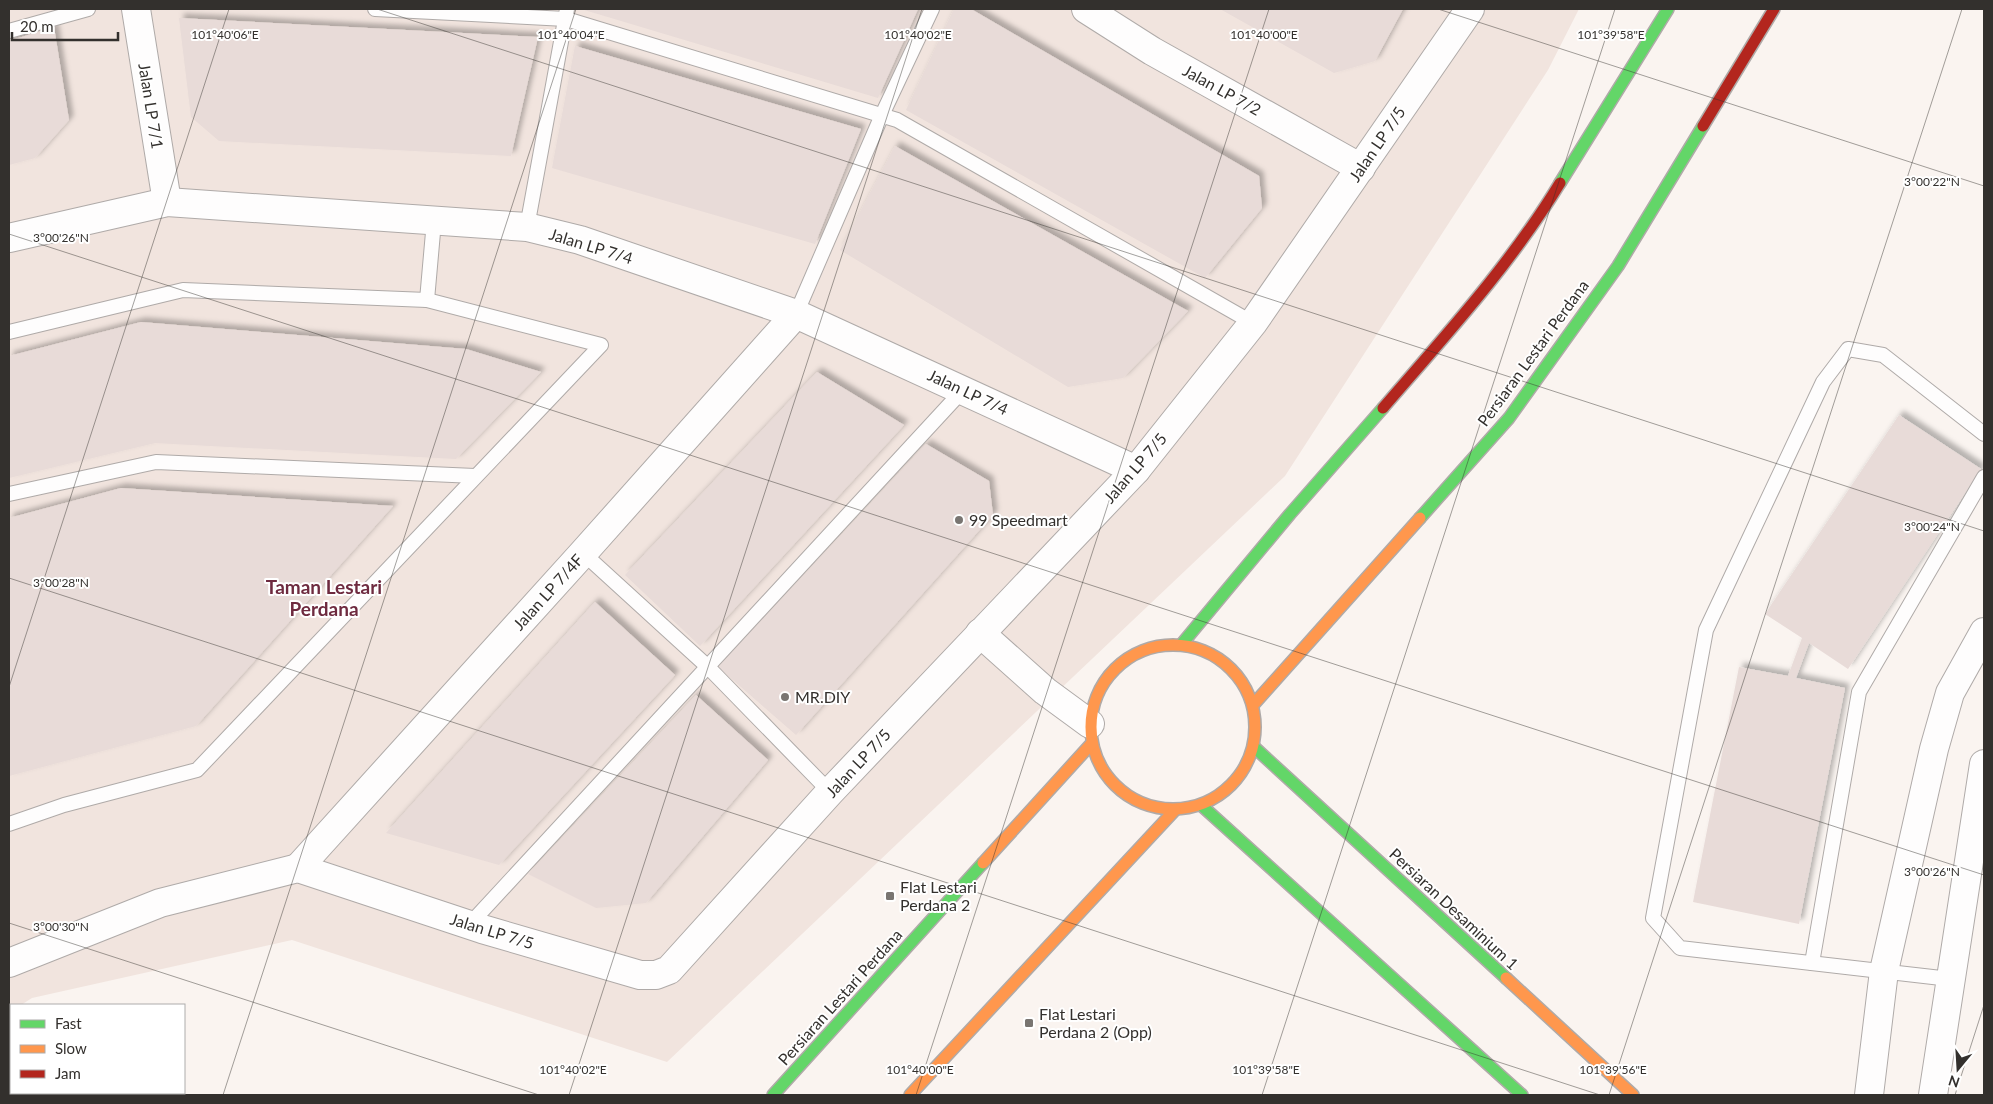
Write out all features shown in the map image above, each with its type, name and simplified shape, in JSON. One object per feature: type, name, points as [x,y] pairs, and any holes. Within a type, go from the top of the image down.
[{"type":"street","name":"Jalan LP 7/1","points":[[136,9],[167,202]]},
{"type":"street","name":"Jalan LP 7/2","points":[[1086,9],[1152,51],[1361,168]]},
{"type":"street","name":"Jalan LP 7/5","points":[[298,868],[470,924],[640,975],[656,975],[669,970],[830,792],[1136,470],[1253,323],[1470,9]]},
{"type":"street","points":[[1181,645],[1290,514],[1460,319],[1539,216],[1668,9]]},
{"type":"street","name":"Persiaran Lestari Perdana","points":[[1253,705],[1509,418],[1618,266],[1774,9]]},
{"type":"street","name":"Jalan LP 7/4","points":[[9,238],[167,202],[526,227],[580,240],[796,314],[1136,470]]},
{"type":"street","name":"Jalan LP 7/4F","points":[[298,868],[796,314]]},
{"type":"street","points":[[1869,1095],[1884,971],[1934,749],[1950,693],[1984,632]]},
{"type":"street","points":[[980,633],[1091,733]]},
{"type":"street","points":[[1181,645],[1204,651],[1226,664],[1242,683],[1253,705],[1256,725],[1254,746],[1243,772],[1225,792],[1200,805],[1175,810],[1146,805],[1121,791],[1102,769],[1091,733],[1093,706],[1102,684],[1117,667],[1136,654],[1157,646],[1181,645]]},
{"type":"street","name":"Persiaran Lestari Perdana","points":[[773,1095],[1091,733]]},
{"type":"street","name":"Persiaran Desaminium 1","points":[[1254,746],[1633,1095]]},
{"type":"street","points":[[1933,1095],[1984,764]]},
{"type":"street","points":[[1200,805],[1522,1095]]},
{"type":"street","points":[[910,1095],[1175,810]]},
{"type":"street","points":[[9,963],[160,903],[298,868]]},
{"type":"lane","points":[[9,31],[88,9]]},
{"type":"lane","points":[[375,9],[567,14],[898,120],[1253,323]]},
{"type":"lane","points":[[796,314],[882,115],[932,9]]},
{"type":"lane","points":[[526,227],[567,14]]},
{"type":"lane","points":[[426,300],[434,221]]},
{"type":"lane","points":[[9,332],[183,290],[426,300],[601,345],[197,770],[64,805],[9,824]]},
{"type":"lane","points":[[1950,979],[1680,948],[1653,918],[1706,630],[1823,382],[1848,349],[1883,355],[1984,434]]},
{"type":"lane","points":[[470,924],[963,390]]},
{"type":"lane","points":[[9,494],[156,462],[475,476]]},
{"type":"lane","points":[[1812,963],[1859,692],[1984,477]]},
{"type":"lane","points":[[583,553],[708,666],[830,792]]},
{"type":"shaded area","points":[[9,9],[1579,9],[1548,70],[1285,476],[667,1062],[292,940],[32,998],[23,1004],[10,1004],[9,1014]]},
{"type":"building","points":[[581,9],[918,9],[878,98]]},
{"type":"building","points":[[954,9],[971,9],[1259,176],[1262,208],[1205,278],[906,110]]},
{"type":"building","points":[[1220,9],[1403,9],[1375,61],[1334,73]]},
{"type":"building","points":[[179,18],[538,37],[511,156],[219,141],[191,117]]},
{"type":"building","points":[[54,27],[69,120],[35,158],[9,165],[9,41]]},
{"type":"building","points":[[575,46],[861,129],[815,244],[552,168]]},
{"type":"building","points":[[895,146],[1188,311],[1123,378],[1068,387],[840,250]]},
{"type":"building","points":[[141,322],[466,349],[541,372],[456,459],[155,443],[9,478],[9,356]]},
{"type":"building","points":[[817,372],[904,425],[700,646],[625,575]]},
{"type":"building","points":[[1899,415],[1981,469],[1848,669],[1809,643],[1796,678],[1845,688],[1799,924],[1693,902],[1739,667],[1788,676],[1802,638],[1765,614]]},
{"type":"building","points":[[926,444],[989,481],[993,515],[796,735],[718,667]]},
{"type":"building","points":[[121,488],[393,506],[196,726],[9,776],[9,518]]},
{"type":"building","points":[[595,602],[675,675],[499,865],[386,833]]},
{"type":"building","points":[[696,695],[768,760],[646,903],[596,908],[528,874]]},
{"type":"building","points":[[128,1094],[129,1095],[54,1095]]},
{"type":"traffic: fast","points":[[1560,183],[1668,9]]},
{"type":"traffic: fast","points":[[1420,518],[1509,418],[1618,266],[1703,126]]},
{"type":"traffic: fast","points":[[1181,645],[1290,514],[1383,408]]},
{"type":"traffic: fast","points":[[1254,747],[1506,978]]},
{"type":"traffic: fast","points":[[1201,805],[1522,1095]]},
{"type":"traffic: fast","points":[[773,1095],[983,863]]},
{"type":"traffic: slow","points":[[1253,705],[1420,518]]},
{"type":"traffic: slow","points":[[1165,645],[1181,645],[1204,651],[1231,669],[1249,696],[1255,719],[1255,727],[1255,735],[1249,758],[1231,785],[1204,803],[1181,809],[1165,809],[1134,799],[1110,779],[1097,758],[1091,735],[1091,719],[1101,688],[1121,664],[1142,651],[1165,645]]},
{"type":"traffic: slow","points":[[983,863],[1092,743]]},
{"type":"traffic: slow","points":[[910,1095],[1175,810]]},
{"type":"traffic: slow","points":[[1506,978],[1633,1095]]},
{"type":"traffic: jam","points":[[1703,126],[1774,9]]},
{"type":"traffic: jam","points":[[1383,408],[1499,271],[1560,183]]},
{"type":"place","name":"99 Speedmart","points":[[959,520]]},
{"type":"place","name":"MR.DIY","points":[[785,697]]},
{"type":"place","name":"Flat Lestari Perdana 2","points":[[890,896]]},
{"type":"place","name":"Flat Lestari Perdana 2 (Opp)","points":[[1029,1023]]},
{"type":"district","name":"Taman Lestari Perdana","points":[[324,598]]}]
